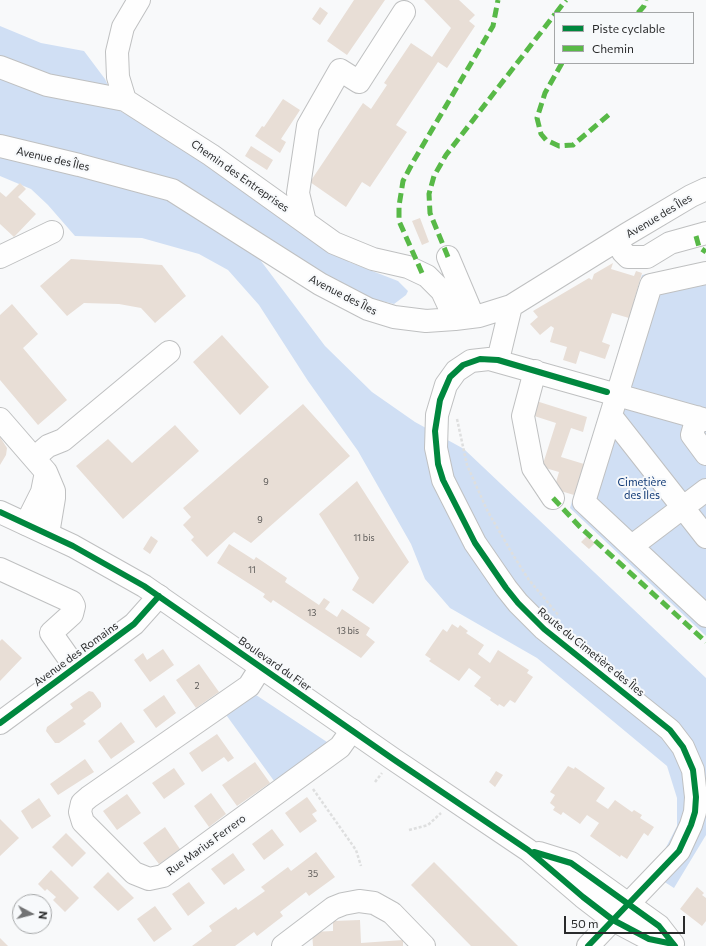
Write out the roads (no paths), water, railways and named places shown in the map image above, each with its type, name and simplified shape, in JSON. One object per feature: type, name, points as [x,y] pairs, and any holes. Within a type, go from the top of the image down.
[{"type":"street","points":[[125,100],[118,77],[117,52],[123,27],[139,0]]},
{"type":"street","points":[[305,222],[298,193],[308,126],[340,70],[360,82],[404,12]]},
{"type":"street","name":"Chemin des Entreprises","points":[[0,67],[47,85],[125,100],[211,155],[346,250],[373,259],[408,267],[427,276],[442,291],[464,318]]},
{"type":"street","name":"Avenue des Îles","points":[[0,146],[79,164],[172,190],[320,284],[368,310],[408,320],[464,318],[511,306],[627,234],[691,196],[706,189]]},
{"type":"street","points":[[0,257],[52,232]]},
{"type":"street","points":[[622,252],[628,257],[647,257],[670,243],[706,233]]},
{"type":"street","points":[[448,256],[464,318]]},
{"type":"street","points":[[706,273],[651,285],[612,393],[611,416],[584,502],[706,616]]},
{"type":"street","points":[[498,360],[511,306]]},
{"type":"street","points":[[26,524],[42,492],[40,465],[48,446],[63,440],[170,352]]},
{"type":"street","name":"Route du Cimetière des Îles","points":[[588,946],[670,862],[686,839],[695,812],[696,798],[693,770],[683,747],[670,730],[544,629],[518,603],[476,543],[449,493],[438,464],[436,448],[437,416],[440,400],[450,378],[463,365],[480,359],[498,360],[612,393],[700,413]]},
{"type":"street","points":[[535,371],[523,416],[533,468],[553,498]]},
{"type":"street","points":[[700,413],[692,435],[706,454]]},
{"type":"street","points":[[611,416],[706,538]]},
{"type":"street","points":[[0,420],[40,465],[54,491],[48,534]]},
{"type":"street","points":[[632,546],[706,490]]},
{"type":"street","name":"Boulevard du Fier","points":[[0,512],[93,557],[159,596],[528,850],[583,897],[613,920],[649,939],[673,945]]},
{"type":"street","points":[[0,569],[72,602],[74,606],[72,614],[51,633],[75,667]]},
{"type":"street","name":"Avenue des Romains","points":[[0,723],[139,620],[159,596]]},
{"type":"street","name":"Rue Marius Ferrero","points":[[261,667],[248,686],[85,800],[80,808],[83,822],[134,873],[144,878],[156,878],[162,876],[340,747],[352,730]]},
{"type":"street","name":"Boulevard du Fier","points":[[528,850],[571,863],[659,926],[673,945]]},
{"type":"street","name":"Boulevard du Fier","points":[[557,874],[628,904]]},
{"type":"street","points":[[283,946],[333,908],[343,904],[359,901],[374,903],[392,913],[424,946]]},
{"type":"park label","name":"Cimetière des Îles","points":[[642,488]]}]
